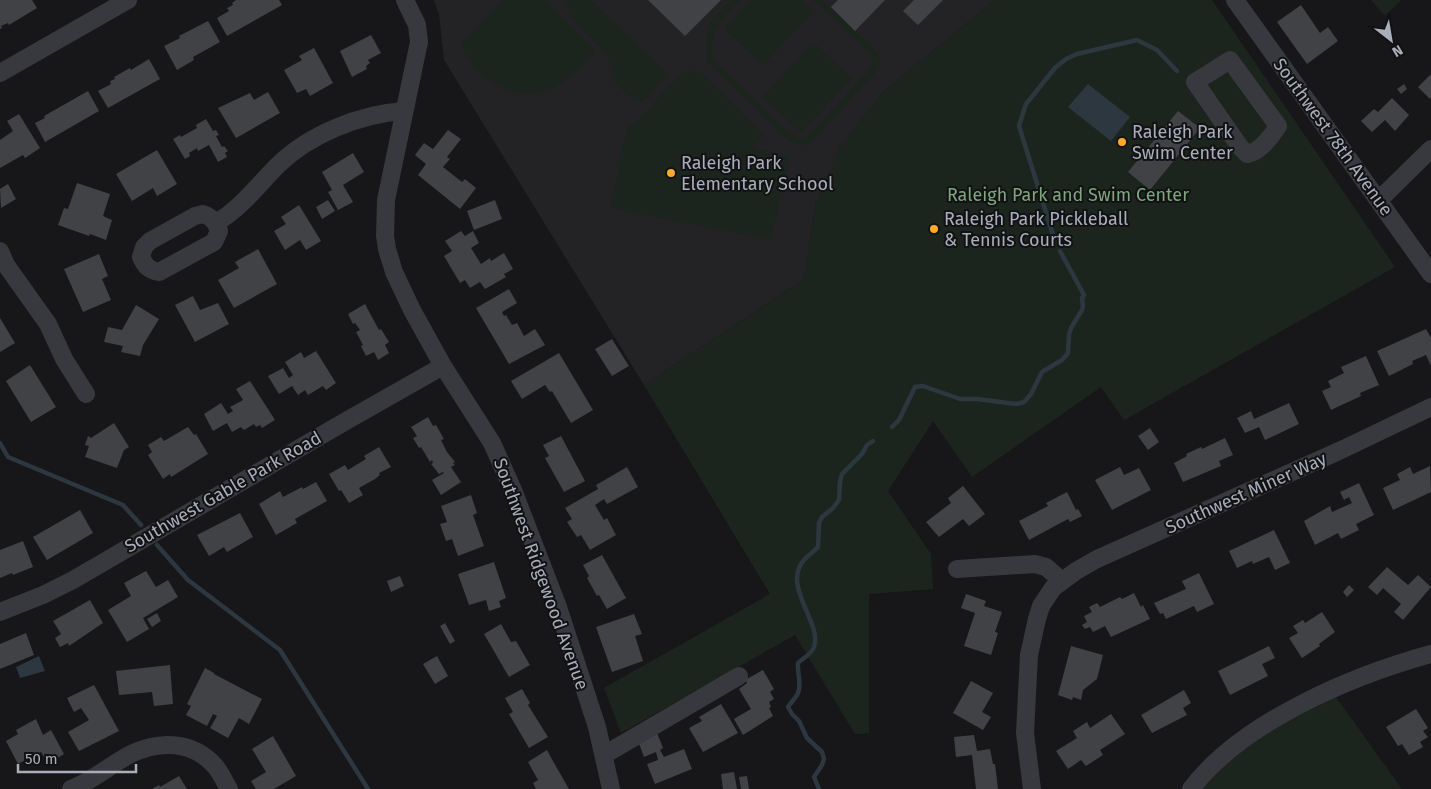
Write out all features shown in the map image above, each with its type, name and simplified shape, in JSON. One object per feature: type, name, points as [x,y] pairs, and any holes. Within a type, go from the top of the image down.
[{"type":"street","points":[[0,72],[128,0]]},
{"type":"street","name":"Southwest Ridgewood Avenue","points":[[405,0],[414,16],[419,33],[419,42],[386,200],[385,236],[387,249],[394,272],[412,310],[443,366],[492,443],[513,490],[558,607],[597,727],[611,789]]},
{"type":"street","name":"Southwest 78th Avenue","points":[[1235,0],[1431,274]]},
{"type":"street","points":[[1230,60],[1278,126],[1256,151],[1248,154],[1244,152],[1195,82],[1230,60]]},
{"type":"street","points":[[216,223],[233,212],[280,163],[312,141],[331,130],[357,120],[382,112],[404,111]]},
{"type":"street","points":[[1379,200],[1431,149]]},
{"type":"street","points":[[0,251],[10,272],[48,324],[64,359],[86,394]]},
{"type":"street","name":"Southwest Gable Park Road","points":[[0,612],[43,595],[73,580],[346,420],[443,366]]},
{"type":"street","name":"Southwest Miner Way","points":[[1032,789],[1025,733],[1029,654],[1041,606],[1053,588],[1091,562],[1339,451],[1431,407]]},
{"type":"street","points":[[957,569],[1035,564],[1046,567],[1062,581]]},
{"type":"street","points":[[1191,789],[1201,776],[1225,753],[1262,725],[1343,685],[1431,654]]},
{"type":"street","points":[[604,754],[739,676]]},
{"type":"street","points":[[71,789],[132,754],[164,744],[190,747],[201,753],[216,768],[229,789]]},
{"type":"shaded area","name":"Raleigh Park Elementary School","points":[[434,0],[995,0],[882,93],[816,202],[804,279],[644,385],[444,60],[439,15]]},
{"type":"shaded area","points":[[1088,84],[1130,117],[1111,141],[1068,107]]},
{"type":"shaded area","points":[[39,656],[45,671],[20,678],[16,667]]},
{"type":"green space","points":[[502,0],[545,0],[595,50],[569,78],[548,90],[525,94],[496,85],[480,73],[460,45]]},
{"type":"green space","points":[[564,0],[591,0],[668,74],[643,102],[631,98],[614,82],[611,65],[601,48],[574,22],[568,13]]},
{"type":"green space","points":[[730,0],[740,0],[717,26],[712,41],[713,60],[789,133],[801,139],[807,137],[868,71],[872,63],[872,58],[867,50],[814,0],[822,0],[876,51],[880,62],[874,74],[810,143],[801,145],[786,138],[708,63],[705,46],[709,27],[714,17]]},
{"type":"green space","points":[[751,0],[802,0],[814,11],[763,65],[724,29]]},
{"type":"green space","name":"Raleigh Park and Swim Center","points":[[995,0],[1212,0],[1395,267],[1124,420],[1101,387],[972,477],[933,421],[888,491],[931,554],[933,589],[869,594],[869,733],[855,734],[795,635],[621,733],[604,688],[770,594],[644,385],[804,279],[816,202],[841,144],[882,93]]},
{"type":"green space","points":[[1371,0],[1401,0],[1385,16]]},
{"type":"green space","points":[[813,42],[852,78],[801,133],[762,97]]},
{"type":"green space","points":[[699,71],[764,135],[752,148],[789,156],[771,240],[610,208],[625,138],[623,136],[626,133],[628,123],[634,124],[683,72]]},
{"type":"green space","points":[[1336,697],[1402,789],[1199,789],[1205,780],[1268,730]]},
{"type":"building","points":[[0,0],[32,0],[37,8],[9,25],[8,23],[1,26],[2,28],[0,29]]},
{"type":"building","points":[[236,0],[279,0],[282,5],[227,36],[217,18],[229,11],[227,8],[233,5],[232,3]]},
{"type":"building","points":[[648,0],[721,0],[685,36]]},
{"type":"building","points":[[838,0],[885,0],[855,31],[831,7]]},
{"type":"building","points":[[914,0],[943,0],[918,25],[903,11]]},
{"type":"building","points":[[1301,5],[1320,33],[1328,27],[1338,41],[1307,64],[1277,22]]},
{"type":"building","points":[[208,21],[220,42],[193,57],[194,60],[177,70],[164,46]]},
{"type":"building","points":[[371,35],[381,53],[368,60],[370,63],[366,66],[367,69],[352,77],[340,51]]},
{"type":"building","points":[[314,48],[333,83],[310,96],[306,89],[297,93],[284,70],[302,60],[299,56]]},
{"type":"building","points":[[149,59],[160,79],[108,108],[98,91],[111,84],[110,81],[115,79],[114,77],[130,68],[131,70]]},
{"type":"building","points":[[1431,74],[1431,97],[1430,99],[1418,87]]},
{"type":"building","points":[[1404,84],[1407,89],[1401,94],[1397,89]]},
{"type":"building","points":[[88,91],[99,111],[45,142],[35,123]]},
{"type":"building","points":[[268,92],[280,113],[236,138],[218,108],[250,93],[254,100]]},
{"type":"building","points":[[1392,98],[1409,115],[1395,131],[1385,120],[1372,132],[1361,121],[1374,109],[1378,112]]},
{"type":"building","name":"Raleigh Park Swim Center","points":[[1178,111],[1200,128],[1150,190],[1128,172]]},
{"type":"building","points":[[19,114],[40,148],[25,158],[23,155],[0,168],[0,140],[13,131],[7,121]]},
{"type":"building","points":[[206,119],[213,131],[216,130],[219,135],[216,136],[222,147],[224,146],[228,151],[225,153],[227,157],[218,162],[209,145],[198,151],[197,148],[189,153],[190,156],[185,159],[173,139],[180,135],[181,137],[197,128],[196,125]]},
{"type":"building","points":[[448,130],[461,139],[447,157],[450,159],[443,167],[462,182],[465,179],[476,188],[460,209],[418,175],[426,164],[415,155],[424,143],[433,149]]},
{"type":"building","points":[[157,150],[177,184],[157,196],[153,188],[132,201],[116,174]]},
{"type":"building","points":[[353,153],[364,172],[343,185],[353,202],[338,210],[328,192],[332,190],[322,172]]},
{"type":"building","points":[[77,183],[110,194],[103,216],[112,220],[106,240],[58,225],[64,208],[68,209]]},
{"type":"building","points":[[8,184],[16,199],[1,208],[0,189]]},
{"type":"building","points":[[328,200],[335,211],[322,219],[316,207]]},
{"type":"building","points":[[495,200],[502,219],[474,230],[467,211]]},
{"type":"building","points":[[299,205],[321,241],[306,250],[300,240],[285,250],[274,231],[286,224],[281,217]]},
{"type":"building","points":[[461,231],[465,236],[473,231],[479,243],[471,248],[481,264],[490,258],[491,261],[504,253],[513,269],[504,274],[506,277],[485,289],[480,282],[470,288],[465,280],[460,283],[444,256],[452,251],[445,241]]},
{"type":"building","points":[[258,249],[277,284],[234,308],[218,280],[239,268],[235,262]]},
{"type":"building","points":[[99,254],[108,276],[102,279],[111,300],[83,312],[64,269]]},
{"type":"building","points":[[509,289],[517,303],[502,312],[504,316],[506,315],[512,325],[517,323],[524,336],[535,329],[545,345],[509,364],[476,308]]},
{"type":"building","points":[[193,296],[200,310],[218,303],[229,324],[195,342],[175,305]]},
{"type":"building","points":[[365,304],[379,330],[381,329],[389,342],[385,345],[389,353],[378,360],[374,352],[366,356],[356,332],[360,330],[355,323],[353,324],[348,314]]},
{"type":"building","points":[[136,305],[159,319],[143,345],[140,356],[121,352],[123,346],[104,342],[108,327],[122,330]]},
{"type":"building","points":[[0,318],[15,343],[0,352]]},
{"type":"building","points":[[1426,329],[1431,338],[1431,366],[1426,355],[1412,361],[1413,364],[1389,376],[1377,351]]},
{"type":"building","points":[[612,339],[629,366],[612,376],[595,349]]},
{"type":"building","points":[[316,351],[336,383],[326,390],[323,386],[308,395],[305,390],[298,395],[292,386],[279,394],[268,376],[283,368],[289,378],[293,375],[285,362],[301,352],[304,358]]},
{"type":"building","points":[[559,353],[593,410],[571,423],[552,391],[550,392],[545,385],[522,399],[511,381]]},
{"type":"building","points":[[1366,356],[1379,385],[1360,393],[1361,396],[1331,410],[1322,391],[1331,387],[1328,381],[1344,373],[1341,367]]},
{"type":"building","points":[[30,365],[56,407],[31,422],[6,381]]},
{"type":"building","points":[[250,381],[275,420],[262,428],[260,425],[256,427],[254,424],[244,430],[241,427],[232,432],[227,423],[213,431],[204,414],[221,403],[228,414],[233,411],[230,407],[243,400],[236,389]]},
{"type":"building","points":[[1289,403],[1299,424],[1265,440],[1259,427],[1245,433],[1237,418],[1251,411],[1254,419]]},
{"type":"building","points":[[428,417],[433,426],[436,425],[444,439],[441,440],[455,462],[453,463],[455,465],[451,467],[461,482],[441,495],[432,480],[444,473],[439,474],[431,464],[433,463],[432,460],[430,462],[421,447],[419,448],[413,438],[417,436],[411,427]]},
{"type":"building","points":[[114,423],[129,447],[124,450],[117,468],[85,457],[89,446],[85,445],[88,436],[91,438]]},
{"type":"building","points":[[188,427],[194,435],[196,434],[208,454],[171,477],[170,474],[163,479],[148,455],[152,452],[148,445],[161,437],[164,441]]},
{"type":"building","points":[[1150,428],[1159,442],[1148,450],[1138,436]]},
{"type":"building","points":[[561,436],[585,481],[564,492],[545,458],[549,456],[543,445]]},
{"type":"building","points":[[1225,438],[1233,455],[1219,461],[1221,466],[1183,482],[1174,463],[1187,456],[1186,454]]},
{"type":"building","points":[[379,447],[391,467],[379,473],[380,475],[375,479],[359,488],[363,495],[349,503],[329,474],[345,465],[348,470],[366,459],[364,456]]},
{"type":"building","points":[[1430,466],[1431,492],[1393,510],[1383,488],[1400,480],[1397,474],[1410,467],[1413,474]]},
{"type":"building","points":[[627,467],[638,487],[607,504],[604,499],[595,505],[604,520],[607,518],[616,535],[590,550],[581,535],[577,537],[567,522],[572,519],[565,508],[598,489],[596,485]]},
{"type":"building","points":[[1120,467],[1124,475],[1139,468],[1151,490],[1112,510],[1095,480]]},
{"type":"building","points":[[316,482],[327,501],[295,519],[297,523],[276,535],[259,504],[280,491],[283,497]]},
{"type":"building","points":[[1359,483],[1374,515],[1356,524],[1359,530],[1341,539],[1338,533],[1315,545],[1304,521],[1330,506],[1332,512],[1352,503],[1349,497],[1344,500],[1340,492]]},
{"type":"building","points":[[963,486],[985,514],[969,526],[963,519],[939,537],[926,522],[951,503],[948,498]]},
{"type":"building","points":[[1067,492],[1076,510],[1078,509],[1082,516],[1070,522],[1068,519],[1029,540],[1019,521],[1048,506],[1046,503]]},
{"type":"building","points":[[471,495],[477,513],[473,515],[484,546],[458,556],[452,539],[446,541],[440,524],[447,522],[441,506]]},
{"type":"building","points":[[80,510],[93,533],[47,560],[33,537]]},
{"type":"building","points":[[240,513],[253,537],[227,552],[224,547],[209,556],[197,535]]},
{"type":"building","points":[[1274,530],[1290,563],[1275,570],[1269,557],[1253,564],[1252,561],[1237,568],[1229,551]]},
{"type":"building","points":[[23,541],[33,567],[0,578],[0,550]]},
{"type":"building","points":[[602,555],[626,598],[607,609],[587,578],[589,576],[583,565]]},
{"type":"building","points":[[494,562],[506,598],[499,601],[501,607],[489,611],[486,600],[469,605],[458,574]]},
{"type":"building","points":[[1387,567],[1408,585],[1418,575],[1431,587],[1403,620],[1394,612],[1401,604],[1383,588],[1377,595],[1368,587]]},
{"type":"building","points":[[146,571],[156,587],[168,580],[178,597],[143,618],[149,629],[127,642],[108,610],[131,596],[124,583]]},
{"type":"building","points":[[1199,573],[1214,604],[1197,612],[1194,606],[1166,619],[1163,613],[1160,614],[1154,603],[1186,589],[1182,581]]},
{"type":"building","points":[[400,576],[404,586],[391,592],[387,581]]},
{"type":"building","points":[[1349,585],[1354,590],[1347,597],[1343,592]]},
{"type":"building","points":[[1134,593],[1150,619],[1111,637],[1105,626],[1093,632],[1090,627],[1085,629],[1082,625],[1087,622],[1084,616],[1092,612],[1089,607],[1097,603],[1100,607],[1120,597],[1122,599]]},
{"type":"building","points":[[966,594],[986,601],[984,606],[1002,612],[995,632],[998,633],[991,655],[964,646],[975,613],[961,608]]},
{"type":"building","points":[[90,600],[103,623],[69,646],[68,643],[60,647],[55,638],[61,634],[53,621]]},
{"type":"building","points":[[1322,612],[1335,632],[1319,644],[1320,646],[1302,658],[1289,638],[1298,633],[1293,626],[1303,620],[1305,623]]},
{"type":"building","points":[[157,613],[161,621],[152,627],[147,619]]},
{"type":"building","points":[[634,614],[642,634],[635,636],[643,661],[612,672],[596,627]]},
{"type":"building","points":[[445,623],[455,641],[450,644],[440,626]]},
{"type":"building","points":[[501,624],[511,642],[516,641],[530,665],[509,677],[484,634]]},
{"type":"building","points":[[26,633],[34,655],[0,669],[0,644]]},
{"type":"building","points":[[1071,646],[1103,655],[1097,679],[1083,690],[1081,700],[1073,697],[1072,700],[1058,695]]},
{"type":"building","points":[[1269,646],[1275,658],[1262,664],[1268,676],[1230,695],[1218,671]]},
{"type":"building","points":[[437,656],[448,676],[435,684],[423,664]]},
{"type":"building","points":[[170,665],[173,704],[154,706],[152,692],[119,695],[116,671]]},
{"type":"building","points":[[205,668],[262,699],[249,724],[239,718],[228,738],[210,728],[217,716],[213,714],[207,726],[186,715],[191,706],[187,704]]},
{"type":"building","points":[[763,670],[774,689],[770,692],[774,699],[769,702],[771,707],[769,708],[773,716],[743,735],[734,719],[751,709],[739,689],[747,683],[745,680]]},
{"type":"building","points":[[971,681],[993,693],[982,712],[991,717],[983,730],[953,713]]},
{"type":"building","points":[[94,685],[119,731],[79,751],[68,732],[89,720],[81,708],[74,712],[67,698]]},
{"type":"building","points":[[522,689],[530,703],[528,705],[548,737],[529,748],[509,714],[513,712],[505,698]]},
{"type":"building","points":[[1184,690],[1191,703],[1183,708],[1187,715],[1152,733],[1141,715]]},
{"type":"building","points":[[721,704],[738,733],[703,752],[689,728],[702,721],[699,717]]},
{"type":"building","points":[[1416,709],[1428,728],[1423,731],[1428,737],[1420,742],[1423,747],[1409,755],[1402,744],[1398,746],[1386,727]]},
{"type":"building","points":[[1111,714],[1125,734],[1100,750],[1103,755],[1086,766],[1081,760],[1068,769],[1056,751],[1077,738],[1073,731],[1087,722],[1090,728]]},
{"type":"building","points":[[36,719],[43,735],[51,730],[64,754],[48,764],[41,752],[18,764],[6,741],[18,734],[16,730]]},
{"type":"building","points":[[657,733],[663,748],[660,750],[664,757],[684,749],[692,769],[655,784],[647,764],[658,760],[656,752],[644,757],[638,741]]},
{"type":"building","points":[[974,735],[977,751],[990,749],[993,764],[995,764],[998,789],[976,789],[972,755],[956,757],[954,737]]},
{"type":"building","points":[[273,736],[296,776],[274,789],[256,789],[251,781],[266,772],[252,749]]},
{"type":"building","points":[[547,750],[569,789],[536,789],[533,783],[538,780],[528,762]]},
{"type":"building","points":[[734,772],[737,789],[723,789],[721,774]]},
{"type":"building","points":[[179,776],[187,789],[152,789],[159,785],[160,787]]},
{"type":"building","points":[[747,776],[749,789],[741,789],[739,777]]},
{"type":"waterway","points":[[1053,235],[1019,126],[1026,104],[1055,68],[1066,59],[1077,54],[1137,40],[1157,50],[1177,71]]},
{"type":"waterway","points":[[892,427],[899,420],[915,387],[923,386],[960,399],[977,399],[1016,404],[1024,402],[1031,394],[1042,372],[1062,360],[1068,353],[1071,328],[1083,306],[1082,298],[1084,295],[1060,251]]},
{"type":"waterway","points":[[819,789],[814,777],[824,759],[822,752],[807,738],[799,721],[788,707],[799,690],[798,663],[813,649],[815,638],[813,627],[799,593],[798,570],[804,560],[818,547],[819,523],[822,517],[839,500],[842,474],[862,454],[867,445],[873,441]]},
{"type":"waterway","points":[[0,443],[8,457],[123,505],[141,525]]},
{"type":"waterway","points":[[157,545],[188,580],[280,650],[368,789]]},
{"type":"place","name":"Raleigh Park Swim Center","points":[[1122,142]]},
{"type":"place","name":"Raleigh Park Elementary School","points":[[671,173]]},
{"type":"place","name":"Raleigh Park Pickleball & Tennis Courts","points":[[934,229]]}]
